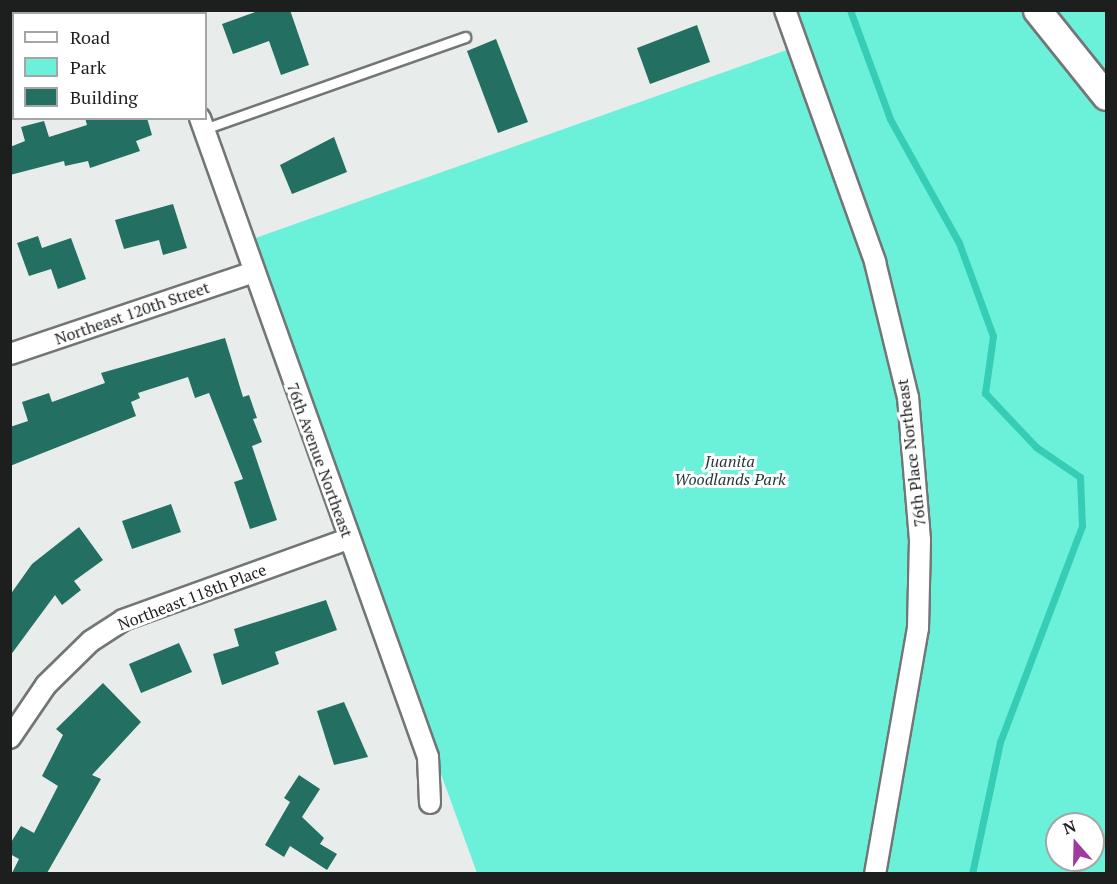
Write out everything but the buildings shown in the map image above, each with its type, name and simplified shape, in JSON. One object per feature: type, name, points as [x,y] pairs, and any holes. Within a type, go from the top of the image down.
[{"type":"main road","points":[[1037,10],[1107,96]]},
{"type":"street","name":"76th Place Northeast","points":[[785,10],[875,262],[908,398],[920,540],[918,627],[875,873]]},
{"type":"street","name":"76th Avenue Northeast","points":[[202,124],[348,539],[428,756],[430,803]]},
{"type":"street","name":"Northeast 120th Street","points":[[10,354],[253,272]]},
{"type":"street","name":"Northeast 118th Place","points":[[10,738],[46,685],[91,640],[123,620],[348,539]]},
{"type":"lane","points":[[202,124],[465,37]]},
{"type":"green space","name":"Juanita Woodlands Park","points":[[785,11],[1106,11],[1106,873],[477,873],[247,241],[798,46]]},
{"type":"waterway","points":[[850,10],[890,119],[959,243],[993,336],[985,393],[1036,447],[1080,477],[1082,526],[1000,742],[972,874]]}]
